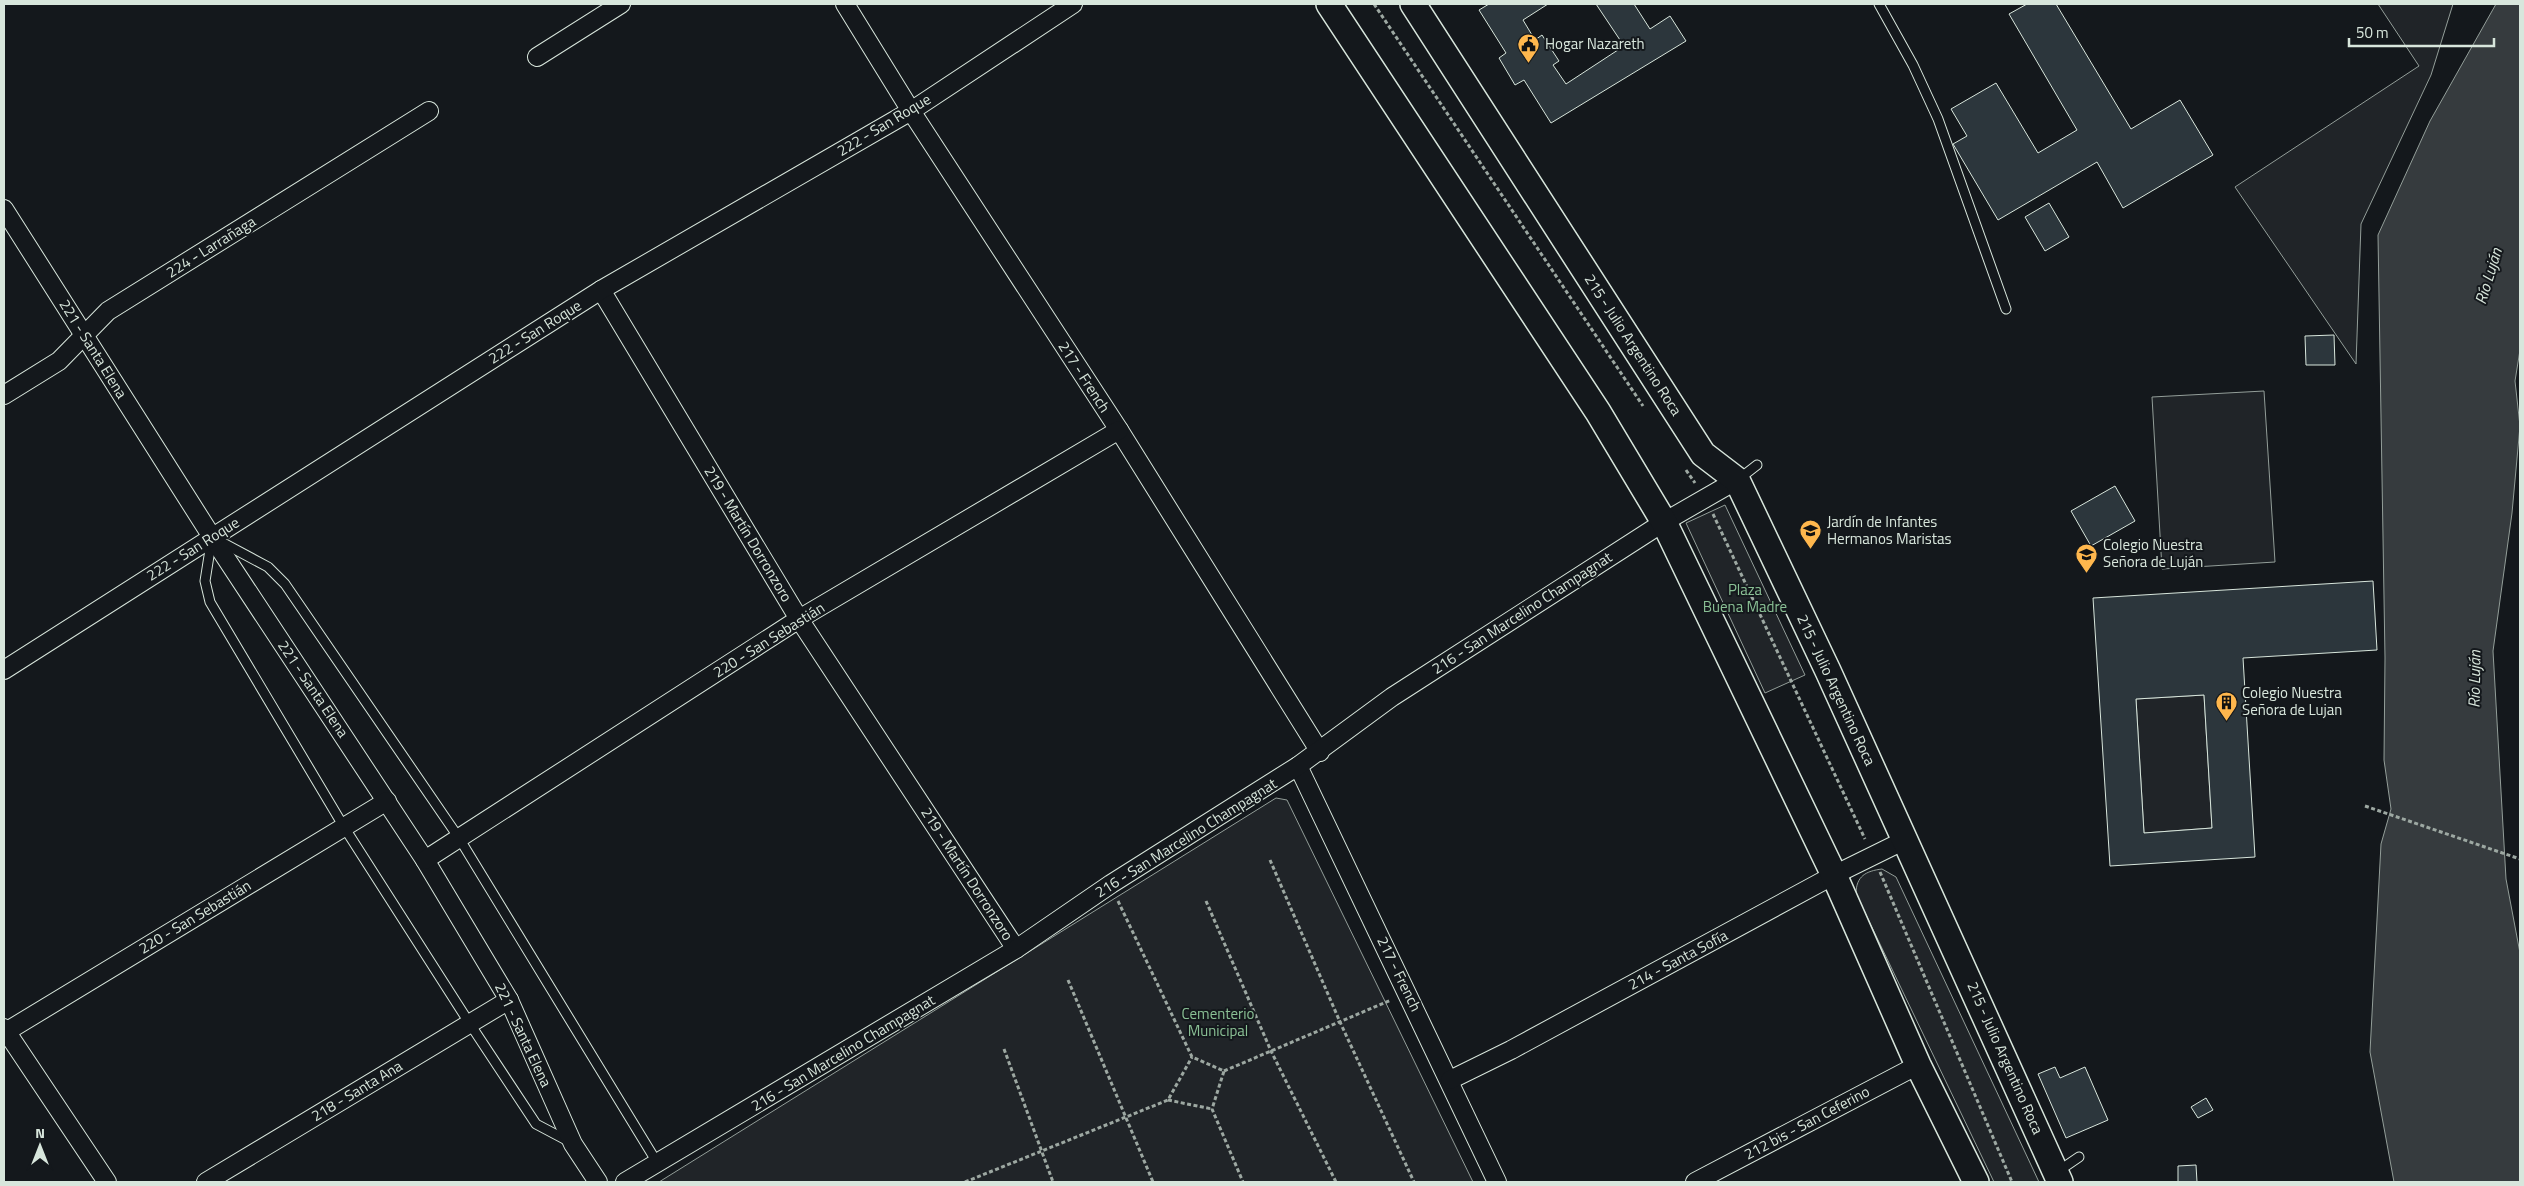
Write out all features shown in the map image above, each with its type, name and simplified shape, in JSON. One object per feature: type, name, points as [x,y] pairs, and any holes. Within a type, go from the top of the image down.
[{"type":"street","points":[[537,57],[621,4]]},
{"type":"street","name":"217 - French","points":[[845,4],[911,111],[1119,430],[1320,752]]},
{"type":"street","name":"222 - San Roque","points":[[4,670],[601,290],[911,111],[1073,4]]},
{"type":"street","points":[[1329,4],[1598,412],[1664,522],[1834,875],[1918,1064],[1976,1182]]},
{"type":"street","name":"215 - Julio Argentino Roca","points":[[1412,4],[1703,454],[1737,480],[1828,671],[2058,1177]]},
{"type":"street","name":"224 - Larrañaga","points":[[4,395],[59,361],[108,311],[429,111]]},
{"type":"street","name":"221 - Santa Elena","points":[[4,209],[212,537],[425,860],[509,1000],[573,1144],[598,1182]]},
{"type":"street","name":"219 - Martín Dorronzoro","points":[[601,290],[799,619],[1016,949]]},
{"type":"street","name":"220 - San Sebastián","points":[[425,860],[799,619],[1119,430]]},
{"type":"street","name":"216 - San Marcelino Champagnat","points":[[626,1182],[1016,949],[1111,884],[1320,752],[1392,697],[1664,522],[1737,480]]},
{"type":"street","name":"217 - French","points":[[1298,766],[1450,1080],[1497,1182]]},
{"type":"street","name":"220 - San Sebastián","points":[[4,1031],[387,801]]},
{"type":"street","name":"214 - Santa Sofía","points":[[1450,1080],[1511,1050],[1834,875],[1905,840]]},
{"type":"street","name":"218 - Santa Ana","points":[[206,1182],[509,1000]]},
{"type":"street","points":[[4,1031],[107,1182]]},
{"type":"street","name":"212 bis - San Ceferino","points":[[1695,1182],[1918,1064]]},
{"type":"lane","points":[[1878,4],[1913,66],[1938,119],[2006,309]]},
{"type":"lane","points":[[1737,480],[1757,465]]},
{"type":"lane","points":[[573,1144],[536,1124],[344,826],[210,602],[205,582],[212,537],[268,567],[285,584],[459,838],[658,1164]]},
{"type":"lane","points":[[2058,1177],[2079,1157]]},
{"type":"path","points":[[1374,4],[1645,408]]},
{"type":"path","points":[[1683,466],[1705,499],[1873,857],[2012,1182]]},
{"type":"path","points":[[2365,806],[2396,815],[2520,859]]},
{"type":"path","points":[[1270,860],[1340,1022],[1414,1182]]},
{"type":"path","points":[[1111,884],[1192,1057],[1224,1071],[1408,993]]},
{"type":"path","points":[[1206,902],[1272,1051],[1336,1182]]},
{"type":"path","points":[[1068,980],[1153,1182]]},
{"type":"path","points":[[1004,1049],[1053,1182]]},
{"type":"path","points":[[1168,1100],[1192,1057]]},
{"type":"path","points":[[1224,1071],[1212,1109],[1243,1182]]},
{"type":"path","points":[[965,1182],[1168,1100],[1212,1109]]},
{"type":"green space","points":[[2378,4],[2453,4],[2431,75],[2361,224],[2356,364],[2235,187],[2419,66]]},
{"type":"green space","points":[[2264,391],[2275,562],[2162,569],[2152,397]]},
{"type":"green space","name":"Plaza Buena Madre","points":[[1725,505],[1805,675],[1765,693],[1686,523]]},
{"type":"green space","points":[[2204,695],[2212,828],[2144,833],[2136,699]]},
{"type":"green space","name":"Cementerio Municipal","points":[[1276,798],[1287,800],[1473,1182],[659,1182]]},
{"type":"green space","points":[[1882,869],[1896,877],[2039,1182],[1994,1182],[1856,894],[1856,888],[1863,875]]},
{"type":"water","name":"Río Luján","points":[[2496,4],[2520,4],[2520,350],[2515,381],[2520,426],[2512,513],[2493,651],[2506,879],[2520,953],[2520,1182],[2394,1182],[2370,1052],[2381,844],[2391,809],[2384,760],[2385,658],[2378,235],[2430,121]]},
{"type":"building","name":"Hogar Nazareth","points":[[1489,4],[1548,4],[1523,20],[1535,40],[1542,35],[1559,61],[1553,65],[1566,84],[1624,46],[1596,4],[1634,4],[1650,29],[1670,16],[1686,41],[1551,123],[1524,80],[1515,85],[1499,58],[1506,53],[1479,10]]},
{"type":"building","points":[[2027,4],[2056,4],[2131,129],[2180,100],[2213,155],[2123,208],[2097,162],[1998,220],[1953,144],[1967,136],[1951,109],[1996,83],[2038,153],[2077,130],[2009,14]]},
{"type":"building","points":[[2049,203],[2069,237],[2045,251],[2025,217]]},
{"type":"building","points":[[2334,335],[2335,365],[2306,365],[2305,336]]},
{"type":"building","points":[[2115,486],[2135,521],[2091,546],[2071,511]]},
{"type":"building","name":"Colegio Nuestra Señora de Lujan","points":[[2373,581],[2377,650],[2243,658],[2255,857],[2110,866],[2093,598]],"holes":[[[2204,695],[2212,828],[2144,833],[2136,699]]]},
{"type":"building","points":[[2055,1067],[2060,1078],[2085,1067],[2108,1120],[2066,1138],[2038,1074]]},
{"type":"building","points":[[2206,1098],[2213,1110],[2198,1118],[2191,1107]]},
{"type":"building","points":[[2196,1165],[2197,1182],[2178,1182],[2178,1166]]},
{"type":"place","name":"Hogar Nazareth","points":[[1529,63]]},
{"type":"place","name":"Jardín de Infantes Hermanos Maristas","points":[[1811,550]]},
{"type":"place","name":"Colegio Nuestra Señora de Luján","points":[[2087,573]]},
{"type":"place","name":"Colegio Nuestra Señora de Lujan","points":[[2226,721]]}]
